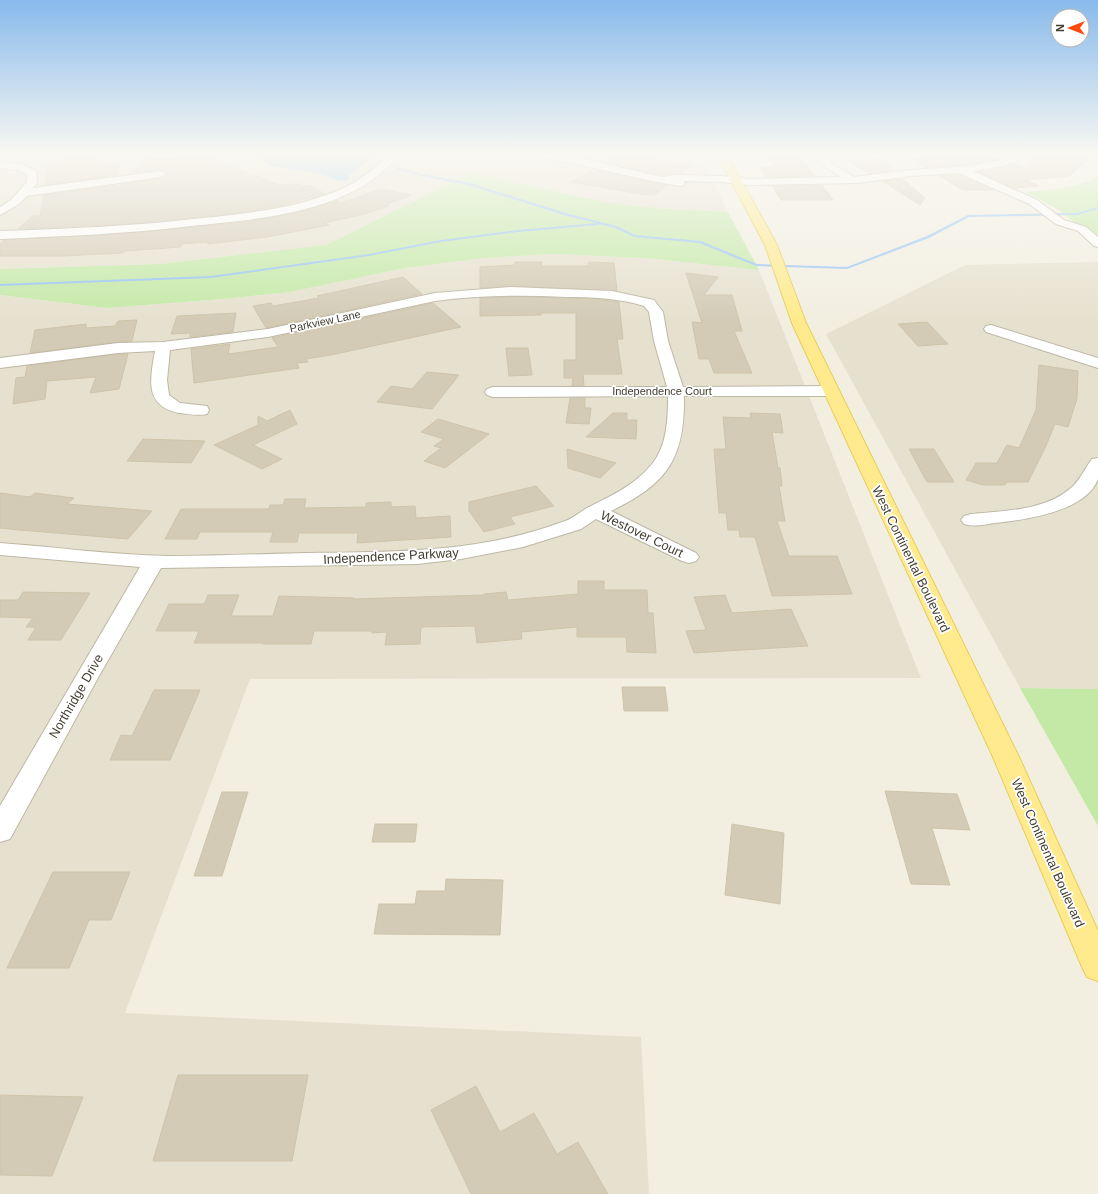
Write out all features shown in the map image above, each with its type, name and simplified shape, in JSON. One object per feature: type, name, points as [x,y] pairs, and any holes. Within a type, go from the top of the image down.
[{"type":"main road","name":"West Continental Boulevard","points":[[751,209],[772,249],[799,322],[1006,757],[1098,967]]},
{"type":"street","points":[[0,235],[51,234],[152,227],[227,219],[287,209]]},
{"type":"street","points":[[1043,209],[1060,222],[1082,229],[1098,243]]},
{"type":"street","points":[[1060,222],[1061,230],[1075,240],[1098,250]]},
{"type":"street","name":"Parkview Lane","points":[[0,363],[118,348],[162,346],[268,333],[435,297],[458,294],[511,291],[577,293],[612,295],[649,303]]},
{"type":"street","name":"Independence Parkway","points":[[0,549],[154,561],[216,562],[409,558],[461,553],[516,543],[549,534],[574,524],[642,485],[661,466],[671,446],[676,419],[676,391],[661,341],[656,312],[649,303]]},
{"type":"street","points":[[991,329],[1098,363]]},
{"type":"street","points":[[162,346],[158,388],[162,398],[166,403],[174,407],[201,410]]},
{"type":"street","name":"Independence Court","points":[[493,392],[831,391]]},
{"type":"street","points":[[971,520],[1028,512],[1055,506],[1078,492],[1098,463]]},
{"type":"street","name":"Westover Court","points":[[595,511],[689,557]]},
{"type":"street","name":"Northridge Drive","points":[[0,831],[9,800],[87,676],[154,561]]},
{"type":"shaded area","points":[[0,209],[400,209],[326,245],[159,264],[0,269]]},
{"type":"shaded area","points":[[667,209],[726,209],[728,212]]},
{"type":"shaded area","points":[[553,254],[645,258],[759,270],[921,678],[250,679],[125,1013],[641,1037],[649,1194],[0,1194],[0,295],[107,308],[290,292],[405,268],[484,258]]},
{"type":"shaded area","points":[[1098,262],[1098,689],[1020,688],[826,334],[965,265]]},
{"type":"green space","points":[[400,209],[667,209],[728,212],[759,270],[645,258],[553,254],[484,258],[405,268],[290,292],[107,308],[0,295],[0,269],[160,264],[326,245]]},
{"type":"green space","points":[[1057,209],[1098,209],[1098,237],[1071,220]]},
{"type":"green space","points":[[1020,688],[1098,689],[1098,826]]},
{"type":"building","points":[[41,209],[262,209],[220,215],[127,224],[18,229],[33,216],[40,216]]},
{"type":"building","points":[[311,209],[381,209],[361,215],[324,223],[329,225],[267,237],[208,244],[207,242],[181,244],[181,247],[124,251],[123,253],[63,256],[0,256],[0,244],[4,240],[143,232],[246,222]]},
{"type":"building","points":[[515,262],[542,262],[541,266],[588,266],[589,262],[614,263],[617,291],[511,286],[480,288],[480,267],[515,265]]},
{"type":"building","points":[[686,273],[718,277],[704,295],[732,295],[742,331],[734,331],[752,373],[714,373],[709,359],[699,359],[692,322],[702,323]]},
{"type":"building","points":[[403,277],[422,294],[266,328],[253,306],[271,303],[273,306],[319,298],[317,296]]},
{"type":"building","points":[[533,297],[595,299],[619,302],[623,339],[617,339],[622,374],[583,374],[584,386],[572,386],[573,378],[564,378],[564,360],[576,360],[576,313],[480,316],[480,298]]},
{"type":"building","points":[[433,303],[461,327],[306,359],[308,362],[297,363],[299,368],[194,383],[191,349],[230,344],[228,354],[278,347],[272,338]]},
{"type":"building","points":[[236,313],[233,332],[190,337],[190,333],[171,334],[177,316]]},
{"type":"building","points":[[137,320],[132,341],[30,353],[35,330],[86,324],[86,328],[115,326],[118,321]]},
{"type":"building","points":[[927,322],[948,344],[918,346],[898,324]]},
{"type":"building","points":[[506,348],[528,348],[532,375],[509,376]]},
{"type":"building","points":[[128,354],[119,389],[90,393],[96,377],[47,381],[45,399],[13,404],[16,378],[25,377],[27,366]]},
{"type":"building","points":[[1039,365],[1078,371],[1077,399],[1068,427],[1055,424],[1028,482],[1007,482],[1005,485],[983,485],[966,480],[976,463],[997,463],[1007,445],[1019,448],[1036,410]]},
{"type":"building","points":[[427,372],[459,375],[432,409],[377,402],[391,386],[412,389]]},
{"type":"building","points":[[570,398],[585,398],[585,408],[591,408],[589,424],[566,423]]},
{"type":"building","points":[[290,410],[297,424],[253,445],[282,459],[262,469],[214,445],[258,425],[258,416],[267,421]]},
{"type":"building","points":[[613,413],[627,413],[627,420],[637,420],[636,439],[586,437]]},
{"type":"building","points":[[750,413],[780,414],[783,433],[772,432],[778,468],[780,468],[782,486],[779,486],[785,521],[777,521],[789,556],[837,556],[852,594],[772,596],[755,537],[740,537],[739,530],[728,530],[726,513],[719,513],[714,449],[726,449],[723,417],[751,418]]},
{"type":"building","points":[[438,419],[489,434],[445,468],[424,461],[441,448],[434,446],[444,439],[421,432]]},
{"type":"building","points":[[143,439],[205,441],[191,463],[127,461]]},
{"type":"building","points":[[567,449],[616,463],[600,478],[568,468]]},
{"type":"building","points":[[909,449],[934,449],[954,482],[927,482]]},
{"type":"building","points":[[536,486],[554,506],[510,517],[515,524],[484,532],[469,511],[469,502]]},
{"type":"building","points":[[0,493],[30,497],[35,493],[74,498],[67,504],[152,511],[128,539],[0,528]]},
{"type":"building","points":[[285,499],[306,499],[304,508],[366,507],[366,503],[391,502],[391,507],[415,506],[416,518],[450,516],[451,537],[357,543],[358,533],[299,533],[297,542],[270,542],[273,532],[200,532],[197,539],[165,539],[181,509],[269,509],[270,505],[283,505]]},
{"type":"building","points":[[578,581],[604,581],[604,590],[647,590],[648,613],[653,613],[656,653],[627,652],[626,637],[577,637],[577,627],[521,632],[522,639],[477,643],[475,626],[421,627],[420,644],[385,645],[387,632],[372,633],[372,631],[314,631],[311,644],[263,644],[194,643],[199,631],[156,631],[169,604],[204,604],[208,595],[239,595],[231,616],[273,616],[279,596],[354,598],[353,599],[484,595],[506,592],[508,600],[578,594]]},
{"type":"building","points":[[23,592],[90,593],[61,640],[28,640],[36,627],[26,627],[33,618],[0,617],[0,600],[18,600]]},
{"type":"building","points":[[725,595],[732,613],[791,609],[808,646],[694,653],[686,631],[706,630],[694,597]]},
{"type":"building","points":[[622,687],[665,687],[668,711],[624,711]]},
{"type":"building","points":[[154,690],[200,690],[170,760],[110,760],[121,735],[132,736]]},
{"type":"building","points":[[885,791],[957,794],[970,830],[932,828],[950,885],[911,884]]},
{"type":"building","points":[[222,792],[248,792],[222,876],[194,876]]},
{"type":"building","points":[[375,824],[417,824],[415,842],[372,842]]},
{"type":"building","points":[[732,824],[784,833],[780,904],[725,895]]},
{"type":"building","points":[[53,872],[130,872],[111,920],[89,920],[69,968],[7,968]]},
{"type":"building","points":[[446,879],[503,880],[500,935],[374,934],[379,904],[415,904],[417,891],[445,891]]},
{"type":"building","points":[[178,1075],[308,1075],[292,1161],[153,1161]]},
{"type":"building","points":[[476,1086],[500,1132],[534,1113],[557,1154],[578,1142],[608,1194],[471,1194],[431,1110]]},
{"type":"building","points":[[0,1095],[83,1097],[52,1176],[0,1175]]},
{"type":"waterway","points":[[548,209],[616,227],[634,236],[700,242],[756,265],[847,268],[928,237],[968,216],[1077,214],[1095,209]]},
{"type":"waterway","points":[[0,285],[211,277],[369,255],[441,241],[518,231],[598,224]]}]
